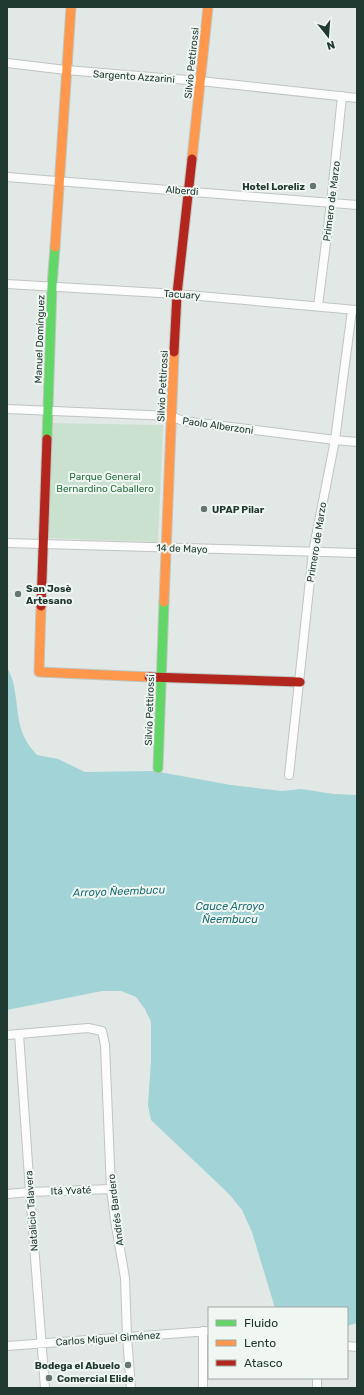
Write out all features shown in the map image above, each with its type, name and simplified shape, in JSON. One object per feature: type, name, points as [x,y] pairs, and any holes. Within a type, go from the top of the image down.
[{"type":"street","name":"Manuel Domínguez","points":[[71,7],[52,286],[39,672],[161,678]]},
{"type":"street","name":"Silvio Pettirossi","points":[[158,768],[177,294],[208,7]]},
{"type":"street","name":"Sargento Azzarini","points":[[7,63],[66,70],[200,80],[357,98]]},
{"type":"street","name":"Primero de Marzo","points":[[318,306],[331,203],[342,96]]},
{"type":"street","name":"Alberdi","points":[[7,177],[357,205]]},
{"type":"street","name":"Tacuary","points":[[7,284],[177,294],[354,310]]},
{"type":"street","name":"Primero de Marzo","points":[[289,775],[313,552],[335,440],[354,310]]},
{"type":"street","name":"Paolo Alberzoni","points":[[7,409],[171,416],[183,421],[357,442]]},
{"type":"street","name":"14 de Mayo","points":[[7,543],[357,553]]},
{"type":"street","points":[[161,678],[300,682]]},
{"type":"street","name":"Andrés Bardero","points":[[20,1034],[88,1028],[102,1031],[105,1045],[111,1189],[125,1278],[132,1388]]},
{"type":"street","points":[[7,1035],[20,1034]]},
{"type":"street","name":"Natalicio Talavera","points":[[20,1034],[45,1388]]},
{"type":"street","name":"Itá Yvaté","points":[[7,1194],[111,1189]]},
{"type":"street","points":[[203,1388],[206,1331]]},
{"type":"street","name":"Carlos Miguel Giménez","points":[[7,1346],[206,1331]]},
{"type":"green space","name":"Parque General Bernardino Caballero","points":[[52,423],[163,425],[158,542],[47,538]]},
{"type":"water","name":"Cauce Arroyo Ñeembucu","points":[[7,667],[13,682],[21,729],[25,738],[37,755],[58,759],[85,772],[154,771],[231,785],[282,791],[301,789],[334,794],[357,795],[357,1323],[348,1326],[348,1307],[275,1307],[252,1232],[242,1210],[229,1194],[151,1120],[148,1105],[151,1061],[151,1022],[145,1009],[136,997],[121,991],[102,991],[7,1010]]},
{"type":"traffic: fast","points":[[47,439],[52,286],[55,247]]},
{"type":"traffic: fast","points":[[158,768],[164,602]]},
{"type":"traffic: slow","points":[[55,247],[71,7]]},
{"type":"traffic: slow","points":[[192,159],[208,7]]},
{"type":"traffic: slow","points":[[164,602],[174,352]]},
{"type":"traffic: slow","points":[[41,606],[39,672],[149,677]]},
{"type":"traffic: jam","points":[[174,352],[177,294],[192,159]]},
{"type":"traffic: jam","points":[[41,606],[47,439]]},
{"type":"traffic: jam","points":[[149,677],[300,682]]},
{"type":"place","name":"Hotel Loreliz","points":[[313,186]]},
{"type":"place","name":"UPAP Pilar","points":[[204,509]]},
{"type":"place","name":"San Josè Artesano","points":[[18,594]]},
{"type":"place","name":"Bodega el Abuelo","points":[[128,1365]]},
{"type":"place","name":"Comercial Elide","points":[[49,1378]]},
{"type":"water label","name":"Arroyo Ñeembucu","points":[[119,891]]}]
